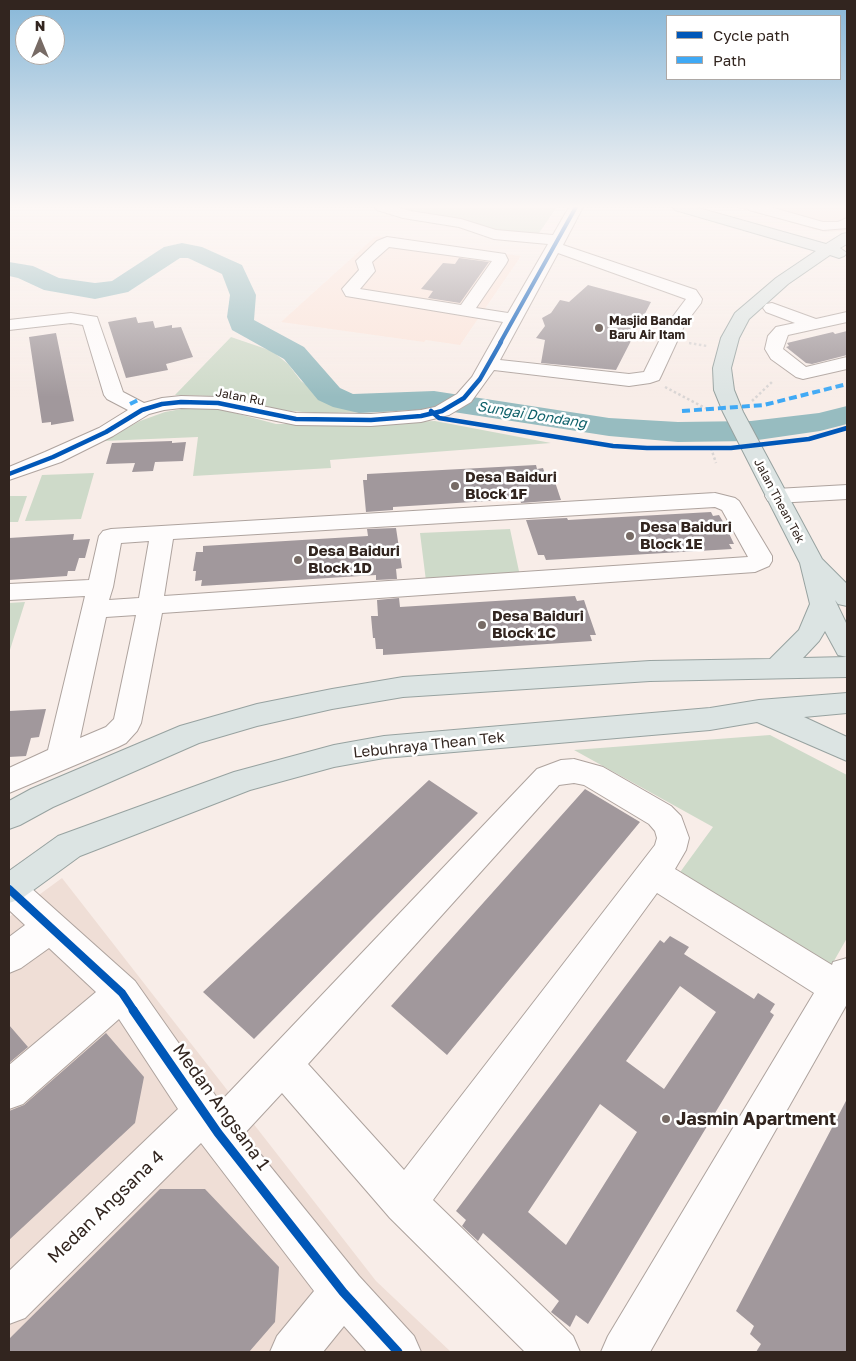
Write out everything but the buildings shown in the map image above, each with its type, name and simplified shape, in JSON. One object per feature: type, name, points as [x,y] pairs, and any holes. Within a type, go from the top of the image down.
[{"type":"main road","name":"Jalan Thean Tek","points":[[801,271],[782,281],[740,317],[737,328],[730,338],[722,368],[724,390],[747,442],[812,563],[839,596],[847,648]]},
{"type":"main road","points":[[737,328],[752,324],[787,298]]},
{"type":"main road","points":[[776,669],[810,635],[839,596]]},
{"type":"main road","points":[[9,816],[42,798],[190,734],[257,714],[332,699],[403,687],[650,671],[847,667]]},
{"type":"main road","name":"Lebuhraya Thean Tek","points":[[9,889],[70,846],[244,780],[334,756],[384,747],[710,719],[759,711],[847,703]]},
{"type":"main road","points":[[759,711],[823,737],[847,750]]},
{"type":"street","points":[[366,271],[350,289],[352,292],[514,319]]},
{"type":"street","points":[[465,311],[507,271]]},
{"type":"street","points":[[540,271],[488,364],[629,380],[643,379],[652,376],[677,323],[694,299],[690,294],[628,271]]},
{"type":"street","points":[[772,308],[814,324]]},
{"type":"street","points":[[847,317],[780,333],[774,349],[775,352],[803,373],[847,363]]},
{"type":"street","points":[[10,325],[71,318],[92,321],[114,395],[142,410]]},
{"type":"street","name":"Jalan Ru","points":[[9,474],[53,457],[106,432],[142,410],[162,404],[218,403],[296,419],[371,420],[421,416],[451,407],[472,391],[488,364]]},
{"type":"street","points":[[776,496],[847,492]]},
{"type":"street","points":[[9,592],[98,598],[150,605],[755,564],[760,561],[760,556],[731,506],[727,502],[715,500],[111,536],[98,598],[62,757]]},
{"type":"street","points":[[9,781],[108,739],[127,723],[162,534]]},
{"type":"street","name":"Medan Angsana 4","points":[[9,1302],[211,1122],[282,1064],[548,777],[561,772],[574,771],[592,775],[660,815],[670,825],[673,838],[670,850],[405,1203]]},
{"type":"street","points":[[624,1352],[842,980],[653,873]]},
{"type":"street","name":"Medan Angsana 1","points":[[9,889],[122,993],[211,1122],[343,1292],[398,1352]]},
{"type":"street","points":[[9,957],[51,926]]},
{"type":"street","points":[[9,1090],[122,993]]},
{"type":"street","points":[[282,1064],[405,1203],[557,1352]]},
{"type":"street","points":[[293,1352],[343,1292]]},
{"type":"path","points":[[684,342],[703,345]]},
{"type":"path","points":[[753,400],[773,381]]},
{"type":"path","points":[[673,391],[707,409]]},
{"type":"path","points":[[702,448],[747,442]]},
{"type":"path","points":[[711,448],[716,463]]},
{"type":"shaded area","points":[[338,271],[511,271],[460,345],[426,340],[424,342],[281,322]]},
{"type":"shaded area","points":[[62,878],[376,1281],[451,1352],[9,1352],[9,917]]},
{"type":"green space","points":[[231,337],[272,351],[288,364],[301,381],[331,404],[344,408],[418,401],[409,408],[386,412],[314,413],[280,410],[213,396],[175,395]]},
{"type":"green space","points":[[198,406],[216,408],[276,424],[360,424],[435,421],[551,443],[330,460],[331,468],[193,476],[198,437],[103,441],[140,421],[165,412]]},
{"type":"green space","points":[[94,473],[81,519],[25,521],[42,475]]},
{"type":"green space","points":[[9,496],[27,496],[18,522],[9,522]]},
{"type":"green space","points":[[510,529],[520,576],[426,581],[420,533]]},
{"type":"green space","points":[[25,602],[9,653],[9,603]]},
{"type":"green space","points":[[770,735],[847,775],[847,938],[830,968],[678,875],[713,827],[574,750]]},
{"type":"waterway","name":"Sungai Dondang","points":[[20,271],[53,285],[95,291],[119,287],[144,271]]},
{"type":"waterway","name":"Sungai Dondang","points":[[233,271],[243,295],[240,317],[242,324],[294,353],[329,394],[344,401],[359,404],[434,400],[609,427],[678,432],[751,431],[820,422],[847,415]]},
{"type":"marked path","points":[[682,411],[764,405],[847,384]]},
{"type":"marked path","points":[[130,404],[140,399]]},
{"type":"cycle path","points":[[9,474],[53,457],[106,432],[142,410],[162,404],[181,402],[218,403],[296,419],[371,420],[421,416],[442,411],[464,398],[480,379],[541,271]]},
{"type":"cycle path","points":[[431,411],[439,418],[613,446],[647,448],[731,448],[809,439],[847,428]]},
{"type":"cycle path","points":[[9,889],[122,993],[218,1133],[343,1292],[398,1352]]},
{"type":"place","name":"Masjid Bandar Baru Air Itam","points":[[599,328]]},
{"type":"place","name":"Desa Baiduri Block 1F","points":[[455,486]]},
{"type":"place","name":"Desa Baiduri Block 1E","points":[[630,536]]},
{"type":"place","name":"Desa Baiduri Block 1D","points":[[298,560]]},
{"type":"place","name":"Desa Baiduri Block 1C","points":[[482,625]]},
{"type":"place","name":"Jasmin Apartment","points":[[666,1119]]}]
